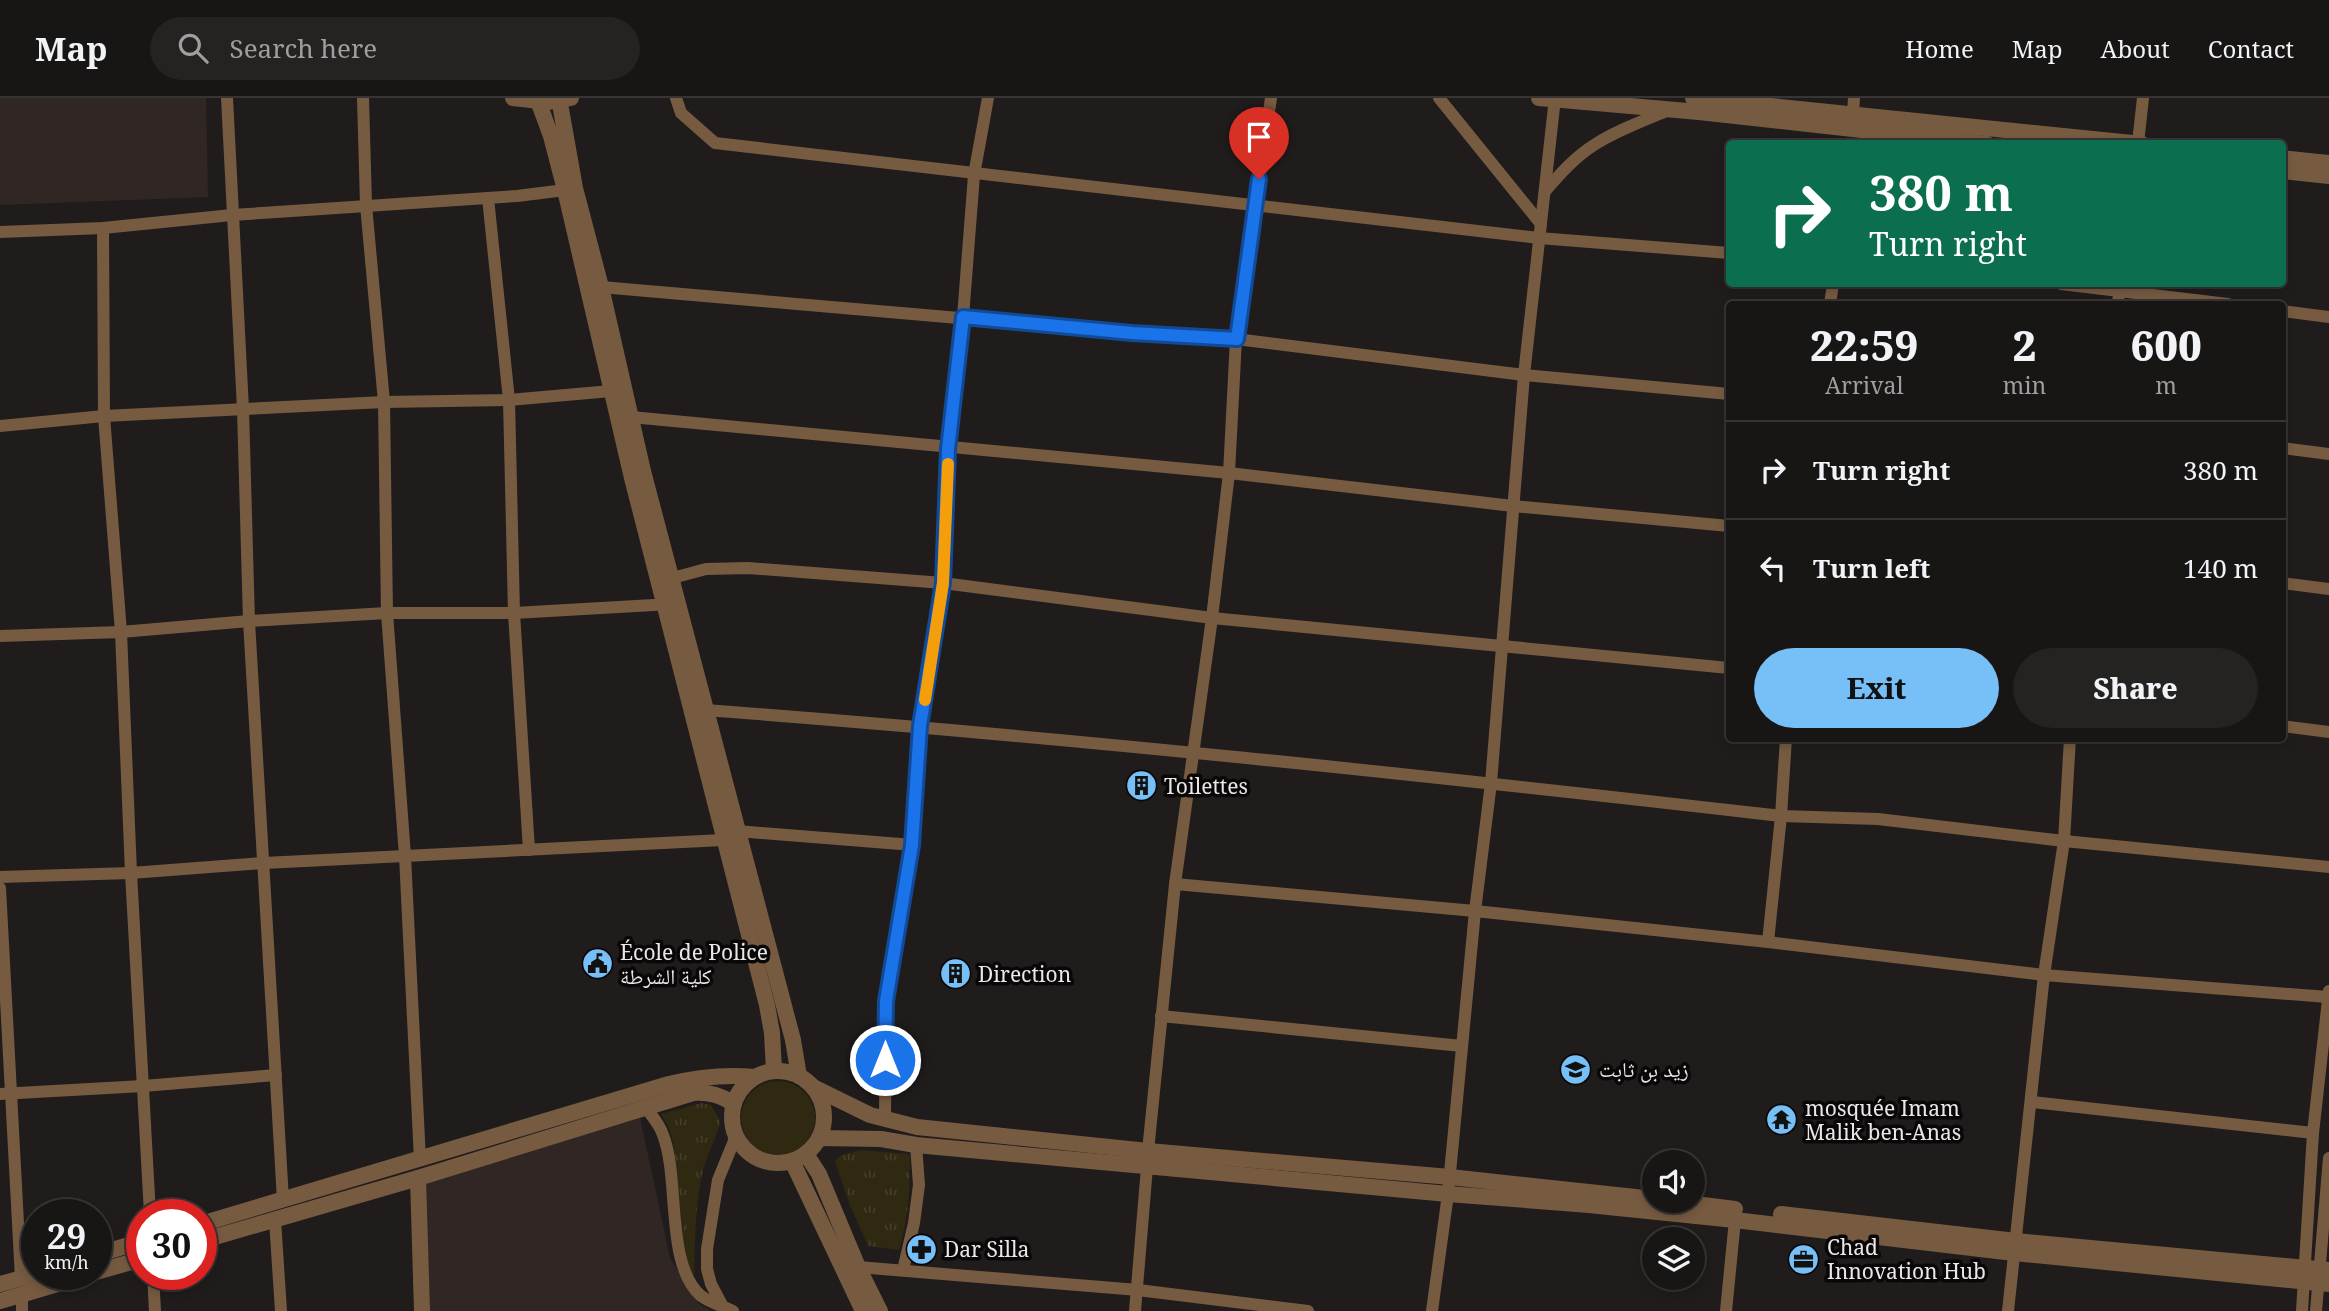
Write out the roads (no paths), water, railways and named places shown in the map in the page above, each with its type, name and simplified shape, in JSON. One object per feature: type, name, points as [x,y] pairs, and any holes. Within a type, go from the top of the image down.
[{"type":"street","points":[[227,98],[243,409],[249,621],[283,1199]]},
{"type":"street","points":[[363,98],[366,205],[384,402],[387,613],[405,856],[420,1160]]},
{"type":"street","points":[[513,98],[563,99],[575,188],[631,417],[670,604],[730,836],[793,1040],[799,1076]]},
{"type":"street","points":[[676,98],[681,113],[715,144],[1539,238],[1726,253]]},
{"type":"street","points":[[884,1118],[886,1001],[912,845],[920,726],[943,583],[948,449],[963,317],[974,175],[988,98]]},
{"type":"street","points":[[1136,1311],[1147,1159],[1175,884],[1195,752],[1229,473],[1237,339],[1271,98]]},
{"type":"street","points":[[1439,98],[1541,224]]},
{"type":"street","points":[[1693,98],[1813,117],[1851,137],[1909,140]]},
{"type":"street","points":[[2140,140],[2143,98]]},
{"type":"street","points":[[1432,1311],[1450,1177],[1475,911],[1491,783],[1524,375],[1545,190],[1550,99],[1668,110],[1813,117],[1854,105],[2117,140]]},
{"type":"street","points":[[538,100],[551,136],[565,190],[611,391],[665,580]]},
{"type":"street","points":[[1545,190],[1566,167],[1592,146],[1616,132],[1668,110]]},
{"type":"street","points":[[2286,158],[2329,163]]},
{"type":"street","points":[[2286,171],[2329,176]]},
{"type":"street","points":[[0,232],[103,228],[232,215],[488,198],[565,190]]},
{"type":"street","points":[[488,198],[509,400],[514,613],[529,850]]},
{"type":"street","points":[[103,228],[104,416],[121,632],[149,1199]]},
{"type":"street","points":[[601,287],[1132,333],[1237,339],[1524,375],[1726,394]]},
{"type":"street","points":[[2119,287],[2209,301]]},
{"type":"street","points":[[2286,312],[2329,317]]},
{"type":"street","points":[[0,426],[104,416],[384,402],[509,400],[611,391]]},
{"type":"street","points":[[631,417],[948,449],[1229,473],[1513,506],[1726,526]]},
{"type":"street","points":[[2286,449],[2329,454]]},
{"type":"street","points":[[665,580],[706,569],[748,568],[943,583],[1212,618],[1726,668]]},
{"type":"street","points":[[2286,584],[2329,589]]},
{"type":"street","points":[[0,636],[121,632],[387,613],[514,613],[670,604]]},
{"type":"street","points":[[670,604],[705,710],[767,1005],[774,1071]]},
{"type":"street","points":[[705,710],[920,726],[1195,752],[1781,816],[1878,819],[2064,841],[2329,867]]},
{"type":"street","points":[[2286,727],[2329,732]]},
{"type":"street","points":[[1768,942],[1786,742]]},
{"type":"street","points":[[2008,1311],[2044,975],[2064,841],[2070,742]]},
{"type":"street","points":[[0,877],[131,873],[730,836],[912,845]]},
{"type":"street","points":[[1175,884],[1475,911],[2044,975],[2328,997]]},
{"type":"street","points":[[0,888],[5,1093],[21,1251]]},
{"type":"street","points":[[2302,1311],[2318,1276],[2313,1133],[2329,991]]},
{"type":"street","points":[[1161,1016],[1462,1046]]},
{"type":"street","points":[[217,1219],[690,1079],[732,1074],[755,1077],[774,1071],[799,1076],[813,1087],[845,1104],[917,1127],[1147,1159],[1448,1194],[1516,1198],[2318,1276]]},
{"type":"street","points":[[5,1093],[143,1086],[276,1075]]},
{"type":"street","points":[[755,1077],[738,1094],[734,1104],[733,1126],[744,1147],[754,1156],[766,1161],[779,1163],[799,1157],[819,1138],[823,1112],[813,1087]]},
{"type":"street","points":[[217,1236],[693,1093],[709,1092],[734,1104]]},
{"type":"street","points":[[2032,1102],[2313,1133]]},
{"type":"street","points":[[646,1108],[663,1134],[670,1159],[677,1240],[689,1282],[701,1296],[728,1308]]},
{"type":"street","points":[[728,1308],[711,1284],[707,1269],[707,1249],[718,1180],[736,1136]]},
{"type":"street","points":[[819,1138],[881,1139],[916,1144],[1450,1177],[1642,1198]]},
{"type":"street","points":[[903,1270],[914,1223],[919,1185],[916,1144]]},
{"type":"street","points":[[799,1157],[819,1174],[858,1267],[880,1311]]},
{"type":"street","points":[[799,1157],[857,1310]]},
{"type":"street","points":[[2316,1311],[2329,1158]]},
{"type":"street","points":[[418,1178],[422,1311]]},
{"type":"street","points":[[1705,1206],[2015,1247]]},
{"type":"street","points":[[275,1220],[281,1311]]},
{"type":"street","points":[[1726,1311],[1735,1220]]},
{"type":"street","points":[[858,1267],[1138,1290],[1308,1311]]},
{"type":"street","points":[[0,1284],[21,1289]]},
{"type":"street","points":[[0,1301],[25,1290]]},
{"type":"street","points":[[154,1290],[155,1311]]},
{"type":"place","name":"Toilettes","points":[[1141,786]]},
{"type":"place","name":"École de Police كلية الشرطة","points":[[597,964]]},
{"type":"place","name":"Direction","points":[[955,974]]},
{"type":"place","name":"زيد بن ثابت","points":[[1576,1069]]},
{"type":"place","name":"mosquée Imam Malik ben-Anas","points":[[1782,1120]]},
{"type":"place","name":"Dar Silla","points":[[921,1249]]},
{"type":"place","name":"Chad Innovation Hub","points":[[1804,1259]]}]
